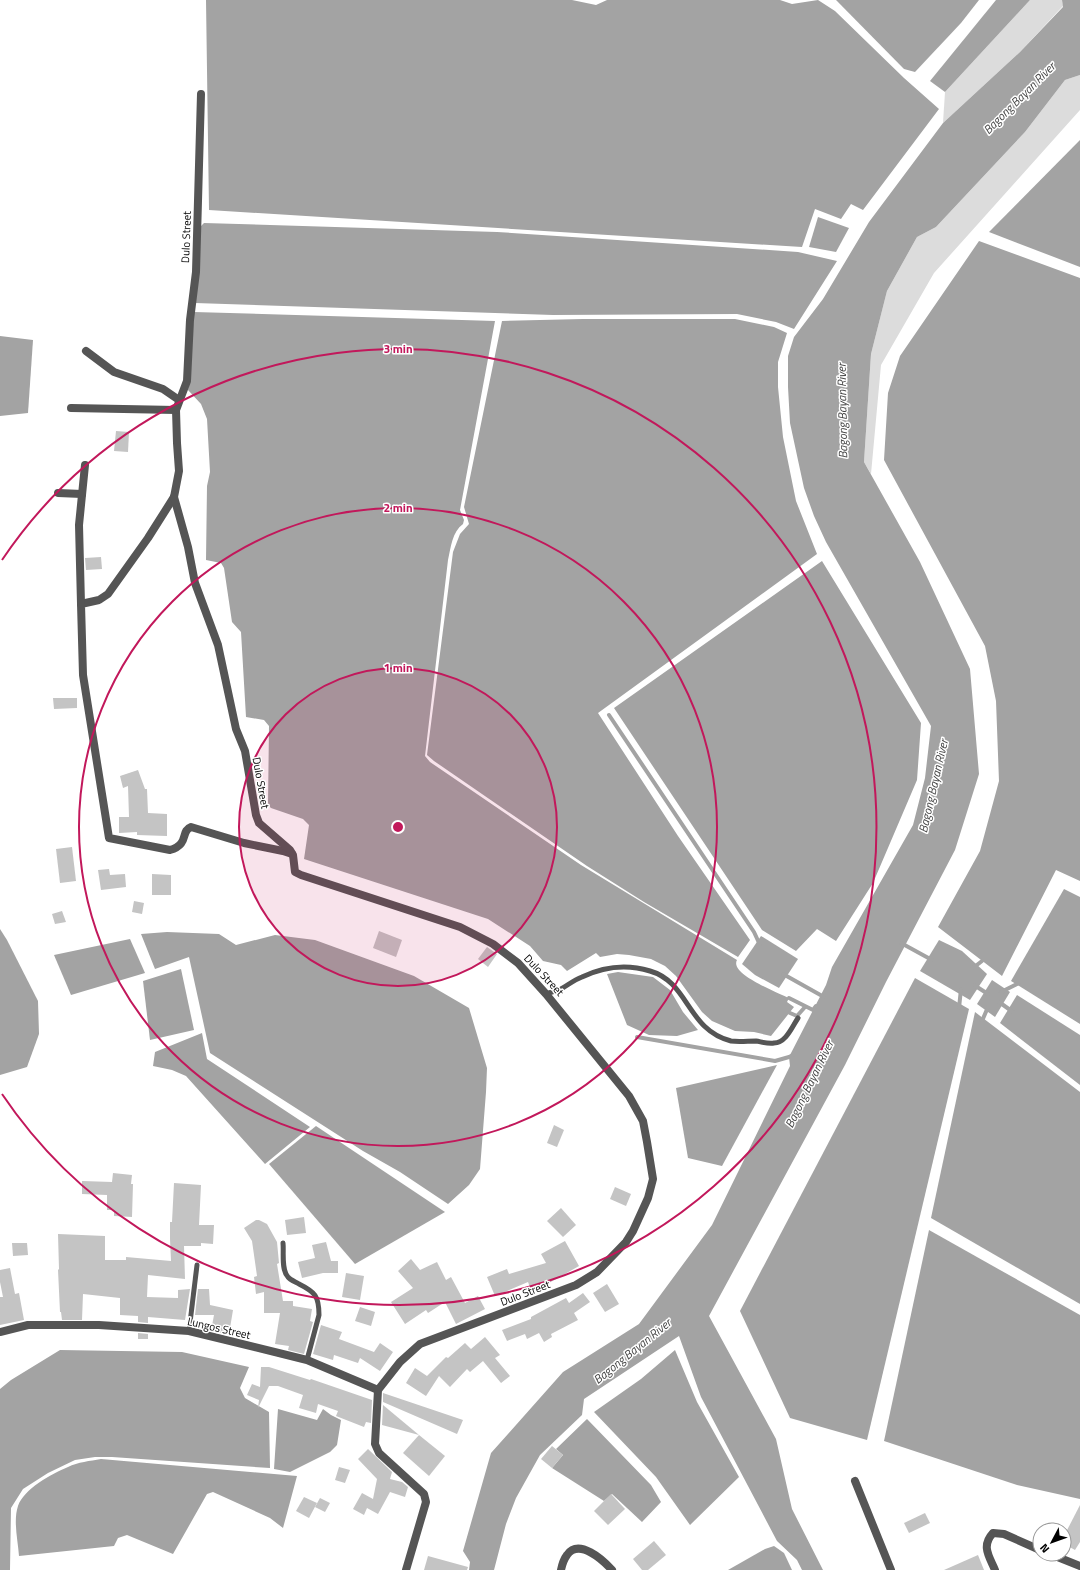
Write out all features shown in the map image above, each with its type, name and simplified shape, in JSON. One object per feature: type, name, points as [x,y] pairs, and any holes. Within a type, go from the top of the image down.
[{"type":"street","name":"Dulo Street","points":[[201,94],[196,272],[190,320],[186,381],[176,410],[180,471],[174,497],[188,548],[195,583],[218,645],[236,729],[245,751],[256,816],[259,823],[288,847],[293,855],[295,872],[460,927],[493,944],[518,963],[546,994],[629,1096],[643,1121],[653,1178],[641,1214],[633,1231],[626,1242],[597,1272],[576,1285],[420,1344],[400,1362],[378,1390]]},
{"type":"street","points":[[86,351],[114,372],[163,389],[179,400]]},
{"type":"street","points":[[71,408],[176,410]]},
{"type":"street","points":[[85,464],[79,525],[83,675],[109,838],[170,850],[177,848],[183,842],[186,831],[191,827],[283,851],[293,855]]},
{"type":"street","points":[[58,493],[82,494]]},
{"type":"street","points":[[81,604],[99,600],[108,594],[148,538],[174,497]]},
{"type":"street","name":"Lungos Street","points":[[0,1332],[28,1325],[99,1325],[189,1331],[307,1360],[378,1390]]},
{"type":"street","points":[[378,1390],[375,1444],[379,1453],[424,1494],[426,1502],[406,1570]]},
{"type":"street","points":[[855,1480],[891,1570]]},
{"type":"street","points":[[994,1570],[986,1545],[987,1539],[993,1533],[1004,1534],[1032,1546]]},
{"type":"street","points":[[561,1570],[566,1556],[570,1551],[580,1549],[593,1553],[612,1570]]},
{"type":"street","points":[[1070,1562],[1080,1566]]},
{"type":"lane","points":[[546,994],[560,989],[583,976],[621,966],[650,971],[662,976],[674,985],[696,1018],[705,1028],[732,1041],[774,1044],[780,1042],[784,1039],[798,1018]]},
{"type":"lane","points":[[283,1243],[285,1271],[288,1277],[311,1290],[316,1296],[319,1308],[319,1315],[307,1360]]},
{"type":"lane","points":[[189,1331],[197,1265]]},
{"type":"shaded area","points":[[1030,0],[1062,0],[1063,6],[1020,52],[943,123],[945,92]]},
{"type":"shaded area","points":[[1080,75],[1080,110],[934,273],[881,365],[871,474],[864,462],[871,354],[887,291],[917,237],[936,227],[1025,132],[1065,80]]},
{"type":"water","points":[[206,0],[572,0],[596,5],[607,0],[780,0],[792,4],[818,0],[835,11],[904,78],[939,109],[863,210],[851,204],[841,219],[815,209],[802,247],[209,210]]},
{"type":"water","points":[[836,0],[979,0],[961,23],[915,72],[904,69]]},
{"type":"water","points":[[996,0],[1030,0],[945,92],[930,81]]},
{"type":"water","name":"Bagong Bayan River","points":[[1062,0],[1080,0],[1080,75],[1065,80],[1025,132],[936,227],[917,237],[887,291],[871,354],[864,462],[920,562],[970,669],[979,774],[955,850],[886,982],[845,1065],[709,1316],[776,1439],[792,1509],[823,1570],[802,1570],[797,1560],[777,1541],[701,1397],[679,1336],[584,1399],[582,1415],[540,1455],[516,1498],[506,1524],[494,1570],[469,1570],[470,1562],[463,1551],[491,1453],[563,1372],[639,1324],[712,1225],[790,1066],[789,1057],[826,985],[832,967],[913,825],[925,778],[931,726],[826,542],[814,516],[804,488],[790,423],[788,356],[794,337],[823,299],[869,222],[943,123],[1020,52],[1063,7]]},
{"type":"water","points":[[1080,140],[1080,267],[989,232]]},
{"type":"water","points":[[818,217],[849,228],[836,252],[809,247]]},
{"type":"water","points":[[204,223],[497,232],[798,252],[837,261],[794,329],[776,322],[737,314],[553,315],[195,303],[201,226]]},
{"type":"water","points":[[979,241],[1080,278],[1080,881],[1056,870],[1002,976],[938,927],[980,851],[999,781],[996,701],[985,646],[884,460],[888,393],[900,356]]},
{"type":"water","points":[[194,312],[495,321],[460,510],[464,520],[463,524],[454,535],[448,560],[425,756],[430,762],[581,865],[737,960],[737,965],[740,971],[747,977],[789,998],[787,1002],[794,1007],[771,1036],[754,1032],[735,1031],[712,1021],[702,1012],[676,976],[665,966],[651,959],[617,954],[600,957],[596,953],[567,971],[561,965],[543,961],[530,946],[488,919],[304,859],[309,825],[303,819],[271,808],[268,805],[269,726],[264,720],[246,717],[241,632],[232,622],[224,568],[221,563],[206,560],[207,486],[210,472],[207,419],[201,404],[188,390]]},
{"type":"water","points":[[583,319],[735,319],[774,327],[787,333],[778,362],[778,387],[783,437],[796,501],[817,554],[598,713],[678,836],[750,940],[738,957],[644,902],[587,866],[427,755],[453,552],[460,534],[469,524],[464,507],[502,321]]},
{"type":"water","points":[[0,336],[33,340],[28,413],[0,416]]},
{"type":"water","points":[[822,561],[921,723],[917,780],[873,883],[836,941],[817,929],[796,951],[762,930],[614,708]]},
{"type":"water","points":[[1064,889],[1080,897],[1080,1024],[1011,981]]},
{"type":"water","points":[[0,929],[38,1001],[39,1034],[27,1067],[0,1075]]},
{"type":"water","points":[[167,932],[219,934],[236,945],[275,935],[315,940],[414,976],[469,1008],[487,1068],[480,1169],[469,1185],[448,1204],[400,1172],[363,1151],[210,1053],[189,957],[155,969],[141,934]]},
{"type":"water","points":[[761,936],[798,959],[779,988],[755,975],[742,964]]},
{"type":"water","points":[[130,939],[145,973],[71,995],[54,955]]},
{"type":"water","points":[[939,940],[962,951],[987,974],[970,1000],[920,971]]},
{"type":"water","points":[[181,969],[194,1030],[150,1040],[143,981]]},
{"type":"water","points":[[618,972],[653,977],[670,990],[683,1012],[698,1030],[677,1036],[649,1035],[627,1025],[607,974]]},
{"type":"water","points":[[915,978],[969,1009],[867,1440],[790,1418],[740,1311]]},
{"type":"water","points":[[992,980],[1010,992],[995,1017],[977,1004]]},
{"type":"water","points":[[1017,995],[1080,1035],[1080,1085],[1000,1023]]},
{"type":"water","points":[[975,1012],[1080,1092],[1080,1304],[931,1218]]},
{"type":"water","points":[[202,1033],[207,1059],[310,1127],[265,1164],[186,1076],[172,1070],[153,1066],[155,1052]]},
{"type":"water","points":[[777,1065],[722,1166],[688,1158],[676,1088]]},
{"type":"water","points":[[316,1126],[445,1212],[355,1264],[269,1164]]},
{"type":"water","points":[[929,1230],[1080,1315],[1080,1499],[1017,1485],[884,1441]]},
{"type":"water","points":[[60,1350],[182,1352],[249,1367],[240,1388],[245,1398],[269,1412],[270,1468],[112,1457],[95,1457],[75,1460],[48,1473],[23,1489],[11,1508],[10,1570],[0,1570],[0,1389],[11,1380]]},
{"type":"water","points":[[675,1350],[697,1402],[739,1477],[690,1525],[656,1477],[594,1412],[641,1379]]},
{"type":"water","points":[[278,1409],[317,1420],[323,1409],[341,1420],[337,1445],[330,1452],[290,1472],[274,1469]]},
{"type":"water","points":[[587,1419],[651,1485],[661,1502],[642,1522],[612,1494],[604,1501],[552,1468],[563,1455],[556,1449]]},
{"type":"water","points":[[101,1459],[297,1476],[283,1528],[270,1518],[213,1492],[207,1494],[173,1554],[127,1535],[118,1538],[114,1546],[19,1556],[16,1518],[18,1506],[26,1494],[46,1478],[61,1470],[76,1464]]},
{"type":"water","points":[[774,1546],[784,1553],[792,1570],[728,1570],[765,1549]]},
{"type":"building","points":[[116,431],[129,432],[128,452],[114,451]]},
{"type":"building","points":[[101,557],[102,569],[86,570],[85,558]]},
{"type":"building","points":[[53,698],[77,698],[77,708],[54,709]]},
{"type":"building","points":[[138,770],[145,789],[147,789],[148,813],[167,814],[167,836],[137,835],[137,832],[119,833],[119,817],[129,817],[128,786],[123,788],[120,776]]},
{"type":"building","points":[[72,847],[76,881],[60,883],[56,849]]},
{"type":"building","points":[[109,869],[110,875],[125,874],[126,887],[101,890],[98,870]]},
{"type":"building","points":[[152,874],[171,875],[171,895],[152,895]]},
{"type":"building","points":[[134,901],[144,903],[142,914],[132,912]]},
{"type":"building","points":[[62,911],[66,922],[55,924],[52,914]]},
{"type":"building","points":[[379,931],[402,940],[396,957],[373,948]]},
{"type":"building","points":[[487,947],[497,954],[488,967],[478,959]]},
{"type":"building","points":[[554,1125],[564,1130],[557,1147],[547,1143]]},
{"type":"building","points":[[113,1173],[132,1175],[132,1217],[114,1216],[114,1210],[107,1210],[107,1195],[82,1194],[82,1181],[112,1182]]},
{"type":"building","points":[[174,1183],[201,1185],[199,1225],[214,1225],[213,1244],[201,1243],[201,1246],[184,1246],[185,1279],[148,1275],[147,1297],[178,1298],[178,1290],[190,1289],[185,1320],[148,1317],[148,1323],[138,1322],[138,1316],[120,1315],[120,1298],[83,1294],[82,1320],[62,1320],[60,1312],[58,1270],[58,1234],[105,1236],[105,1260],[126,1260],[126,1257],[171,1261],[170,1222],[172,1222]]},
{"type":"building","points":[[615,1187],[631,1194],[626,1206],[610,1199]]},
{"type":"building","points":[[561,1208],[576,1225],[563,1237],[547,1221]]},
{"type":"building","points":[[304,1217],[306,1233],[287,1235],[285,1220]]},
{"type":"building","points":[[256,1220],[267,1224],[277,1242],[279,1263],[277,1264],[283,1301],[293,1301],[293,1306],[312,1309],[310,1321],[313,1322],[304,1354],[288,1350],[289,1346],[275,1344],[280,1313],[264,1313],[264,1292],[256,1294],[254,1277],[257,1276],[252,1241],[244,1228]]},
{"type":"building","points":[[565,1241],[579,1266],[549,1283],[549,1285],[531,1290],[528,1282],[495,1296],[487,1277],[507,1269],[509,1274],[546,1263],[541,1254]]},
{"type":"building","points":[[326,1242],[331,1261],[338,1261],[338,1273],[323,1273],[302,1278],[298,1262],[315,1258],[312,1245]]},
{"type":"building","points":[[12,1243],[27,1243],[28,1255],[13,1256]]},
{"type":"building","points":[[411,1259],[420,1270],[437,1262],[446,1280],[451,1277],[465,1303],[478,1296],[485,1309],[456,1324],[445,1302],[428,1313],[426,1310],[405,1324],[391,1302],[413,1288],[398,1271]]},
{"type":"building","points":[[10,1268],[15,1294],[19,1293],[24,1320],[0,1325],[0,1297],[3,1297],[0,1282],[0,1270]]},
{"type":"building","points":[[346,1273],[364,1276],[360,1300],[342,1297]]},
{"type":"building","points":[[607,1284],[619,1304],[605,1312],[593,1293]]},
{"type":"building","points":[[198,1289],[209,1289],[210,1305],[233,1310],[229,1334],[211,1331],[214,1315],[195,1315]]},
{"type":"building","points":[[583,1293],[590,1302],[574,1313],[578,1320],[551,1334],[552,1337],[544,1342],[539,1333],[527,1339],[525,1334],[507,1341],[502,1330],[531,1319],[531,1317],[566,1298],[569,1303]]},
{"type":"building","points":[[360,1307],[375,1312],[371,1326],[355,1321]]},
{"type":"building","points":[[321,1325],[342,1332],[339,1339],[374,1352],[380,1343],[393,1352],[380,1371],[360,1358],[358,1363],[334,1355],[333,1360],[313,1354]]},
{"type":"building","points":[[138,1333],[148,1334],[148,1339],[138,1339]]},
{"type":"building","points":[[485,1337],[500,1355],[495,1358],[510,1376],[501,1383],[483,1361],[470,1372],[467,1369],[450,1387],[439,1376],[426,1396],[406,1383],[415,1368],[427,1376],[446,1357],[448,1358],[465,1343],[471,1349]]},
{"type":"building","points":[[261,1367],[269,1367],[310,1380],[311,1379],[372,1400],[371,1423],[366,1422],[364,1427],[336,1416],[338,1411],[318,1404],[316,1413],[299,1408],[303,1395],[278,1386],[269,1386],[258,1408],[259,1400],[247,1395],[252,1384],[260,1387]]},
{"type":"building","points":[[383,1393],[463,1420],[457,1434],[383,1402]]},
{"type":"building","points":[[383,1405],[419,1435],[382,1425]]},
{"type":"building","points":[[419,1435],[445,1456],[429,1476],[403,1453]]},
{"type":"building","points":[[552,1446],[563,1455],[552,1468],[541,1459]]},
{"type":"building","points":[[368,1449],[392,1472],[390,1479],[402,1482],[408,1487],[405,1497],[390,1492],[378,1514],[367,1508],[364,1515],[353,1509],[362,1493],[373,1499],[377,1479],[358,1459]]},
{"type":"building","points":[[339,1467],[350,1470],[345,1483],[335,1480]]},
{"type":"building","points":[[611,1494],[625,1509],[608,1525],[594,1511]]},
{"type":"building","points":[[304,1497],[317,1503],[309,1518],[296,1511]]},
{"type":"building","points":[[320,1498],[330,1503],[325,1512],[315,1507]]},
{"type":"building","points":[[1080,1505],[1080,1542],[1075,1550],[1072,1548],[1071,1522]]},
{"type":"building","points":[[925,1513],[930,1523],[909,1533],[904,1523]]},
{"type":"building","points":[[654,1541],[666,1555],[648,1570],[642,1570],[633,1559]]},
{"type":"building","points":[[978,1555],[984,1570],[944,1570]]},
{"type":"building","points":[[428,1556],[468,1567],[467,1570],[424,1570]]},
{"type":"waterway","points":[[609,715],[754,932],[760,945]]},
{"type":"waterway","points":[[901,943],[932,960]]},
{"type":"waterway","points":[[973,968],[982,961]]},
{"type":"waterway","points":[[783,974],[824,997]]},
{"type":"waterway","points":[[1001,992],[1019,983]]},
{"type":"waterway","points":[[974,985],[988,994]]},
{"type":"waterway","points":[[959,1008],[961,989]]},
{"type":"waterway","points":[[789,998],[813,1010],[816,1006]]},
{"type":"waterway","points":[[999,1002],[1013,1012]]},
{"type":"waterway","points":[[790,1013],[797,1016],[805,1007]]},
{"type":"waterway","points":[[982,1021],[988,1007]]},
{"type":"waterway","points":[[637,1037],[775,1061],[793,1055]]}]
